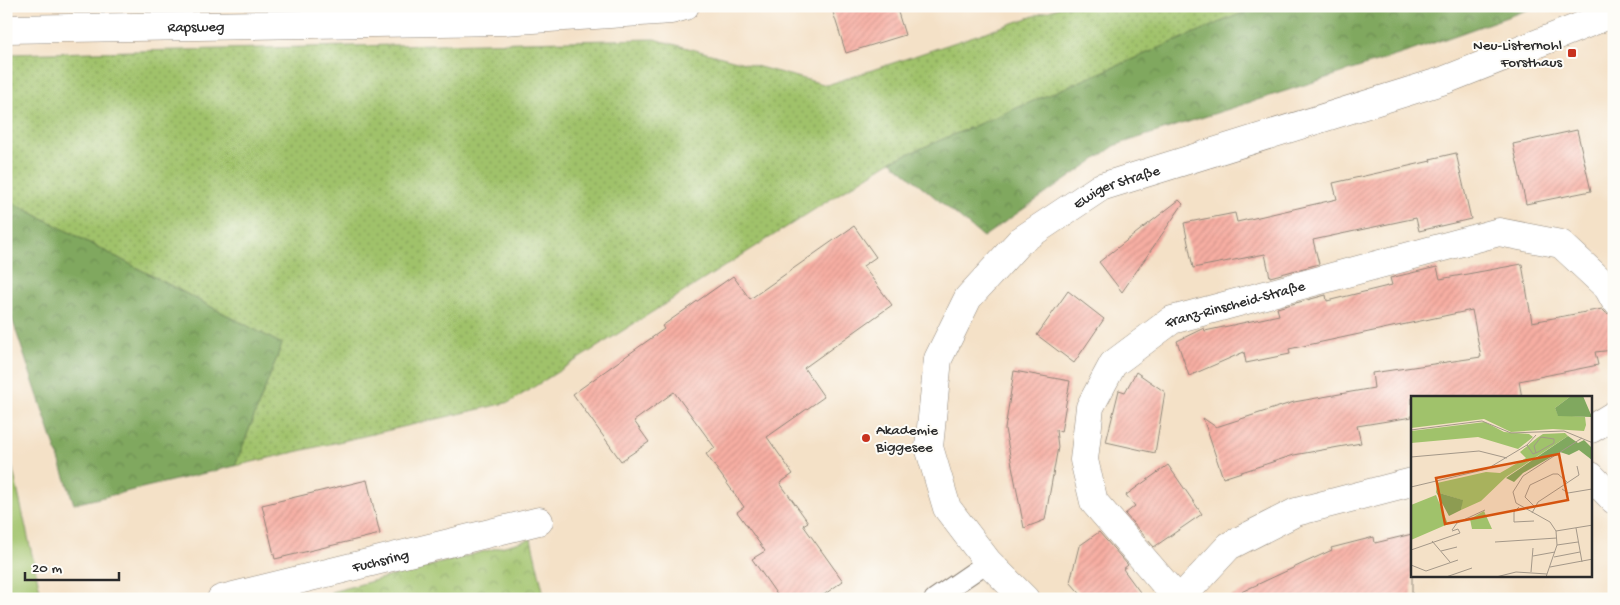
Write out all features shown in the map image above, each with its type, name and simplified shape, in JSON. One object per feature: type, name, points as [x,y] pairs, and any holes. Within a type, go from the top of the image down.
[{"type":"street","name":"Rapsweg","points":[[6,29],[504,21],[671,10],[684,6]]},
{"type":"street","name":"Ewiger Straße","points":[[1025,599],[988,562],[947,508],[929,447],[938,359],[968,298],[1020,241],[1101,187],[1444,80],[1614,11]]},
{"type":"street","name":"Franz-Rinscheid-Straße","points":[[1411,482],[1296,512],[1229,546],[1179,599],[1094,502],[1084,460],[1090,407],[1113,364],[1172,320],[1499,232],[1561,244],[1608,288],[1614,299]]},
{"type":"street","points":[[1592,428],[1614,415]]},
{"type":"street","points":[[1592,477],[1614,500]]},
{"type":"street","name":"Fuchsring","points":[[221,599],[539,521]]},
{"type":"lane","points":[[934,599],[988,562]]},
{"type":"green space","points":[[1064,6],[1259,6],[891,161],[510,402],[235,466],[282,344],[6,199],[6,54],[654,39],[827,85]]},
{"type":"green space","points":[[1259,6],[1538,6],[1411,51],[1116,145],[983,237],[891,161]]},
{"type":"green space","points":[[6,199],[282,344],[235,466],[74,504],[6,301]]},
{"type":"green space","points":[[6,439],[42,599],[6,599]]},
{"type":"green space","points":[[531,539],[545,599],[331,599],[331,592]]},
{"type":"building","points":[[831,6],[896,6],[905,35],[846,53]]},
{"type":"building","points":[[1577,130],[1591,191],[1526,204],[1513,144]]},
{"type":"building","points":[[1456,153],[1471,219],[1419,231],[1416,218],[1313,240],[1319,264],[1270,277],[1265,254],[1193,268],[1184,223],[1235,213],[1237,222],[1337,199],[1333,183],[1431,161],[1430,159]]},
{"type":"building","points":[[1179,200],[1183,204],[1122,292],[1099,262]]},
{"type":"building","points":[[854,226],[876,257],[863,266],[892,305],[804,368],[824,397],[767,437],[793,474],[780,483],[808,522],[803,525],[843,581],[818,599],[780,599],[752,559],[765,551],[737,512],[744,507],[706,454],[715,448],[674,392],[634,421],[649,442],[621,461],[573,394],[664,329],[662,326],[733,276],[750,299]]},
{"type":"building","points":[[1522,264],[1532,322],[1602,309],[1606,313],[1614,315],[1614,350],[1595,352],[1598,365],[1519,381],[1522,396],[1411,396],[1411,417],[1357,426],[1361,443],[1294,455],[1223,478],[1203,418],[1216,427],[1294,402],[1374,388],[1372,373],[1481,357],[1472,310],[1289,349],[1290,354],[1246,363],[1244,352],[1189,376],[1177,341],[1204,328],[1205,331],[1279,315],[1277,308],[1326,295],[1327,301],[1392,285],[1390,278],[1437,267],[1440,279]]},
{"type":"building","points":[[1068,291],[1104,319],[1074,363],[1037,335]]},
{"type":"building","points":[[1014,371],[1070,381],[1061,432],[1056,430],[1058,447],[1045,520],[1024,528],[1005,429]]},
{"type":"building","points":[[1136,372],[1165,392],[1155,453],[1106,442],[1119,390],[1125,392]]},
{"type":"building","points":[[1168,465],[1202,514],[1154,547],[1125,514],[1135,506],[1126,495]]},
{"type":"building","points":[[367,480],[380,534],[275,559],[262,505]]},
{"type":"building","points":[[1099,532],[1128,565],[1123,569],[1145,599],[1085,599],[1070,582],[1079,546]]},
{"type":"building","points":[[1411,534],[1412,599],[1226,599],[1332,550],[1331,548],[1374,537],[1375,543]]},
{"type":"place","name":"Neu-Listernohl Forsthaus","points":[[1572,53]]},
{"type":"place","name":"Akademie Biggesee","points":[[866,438]]}]
